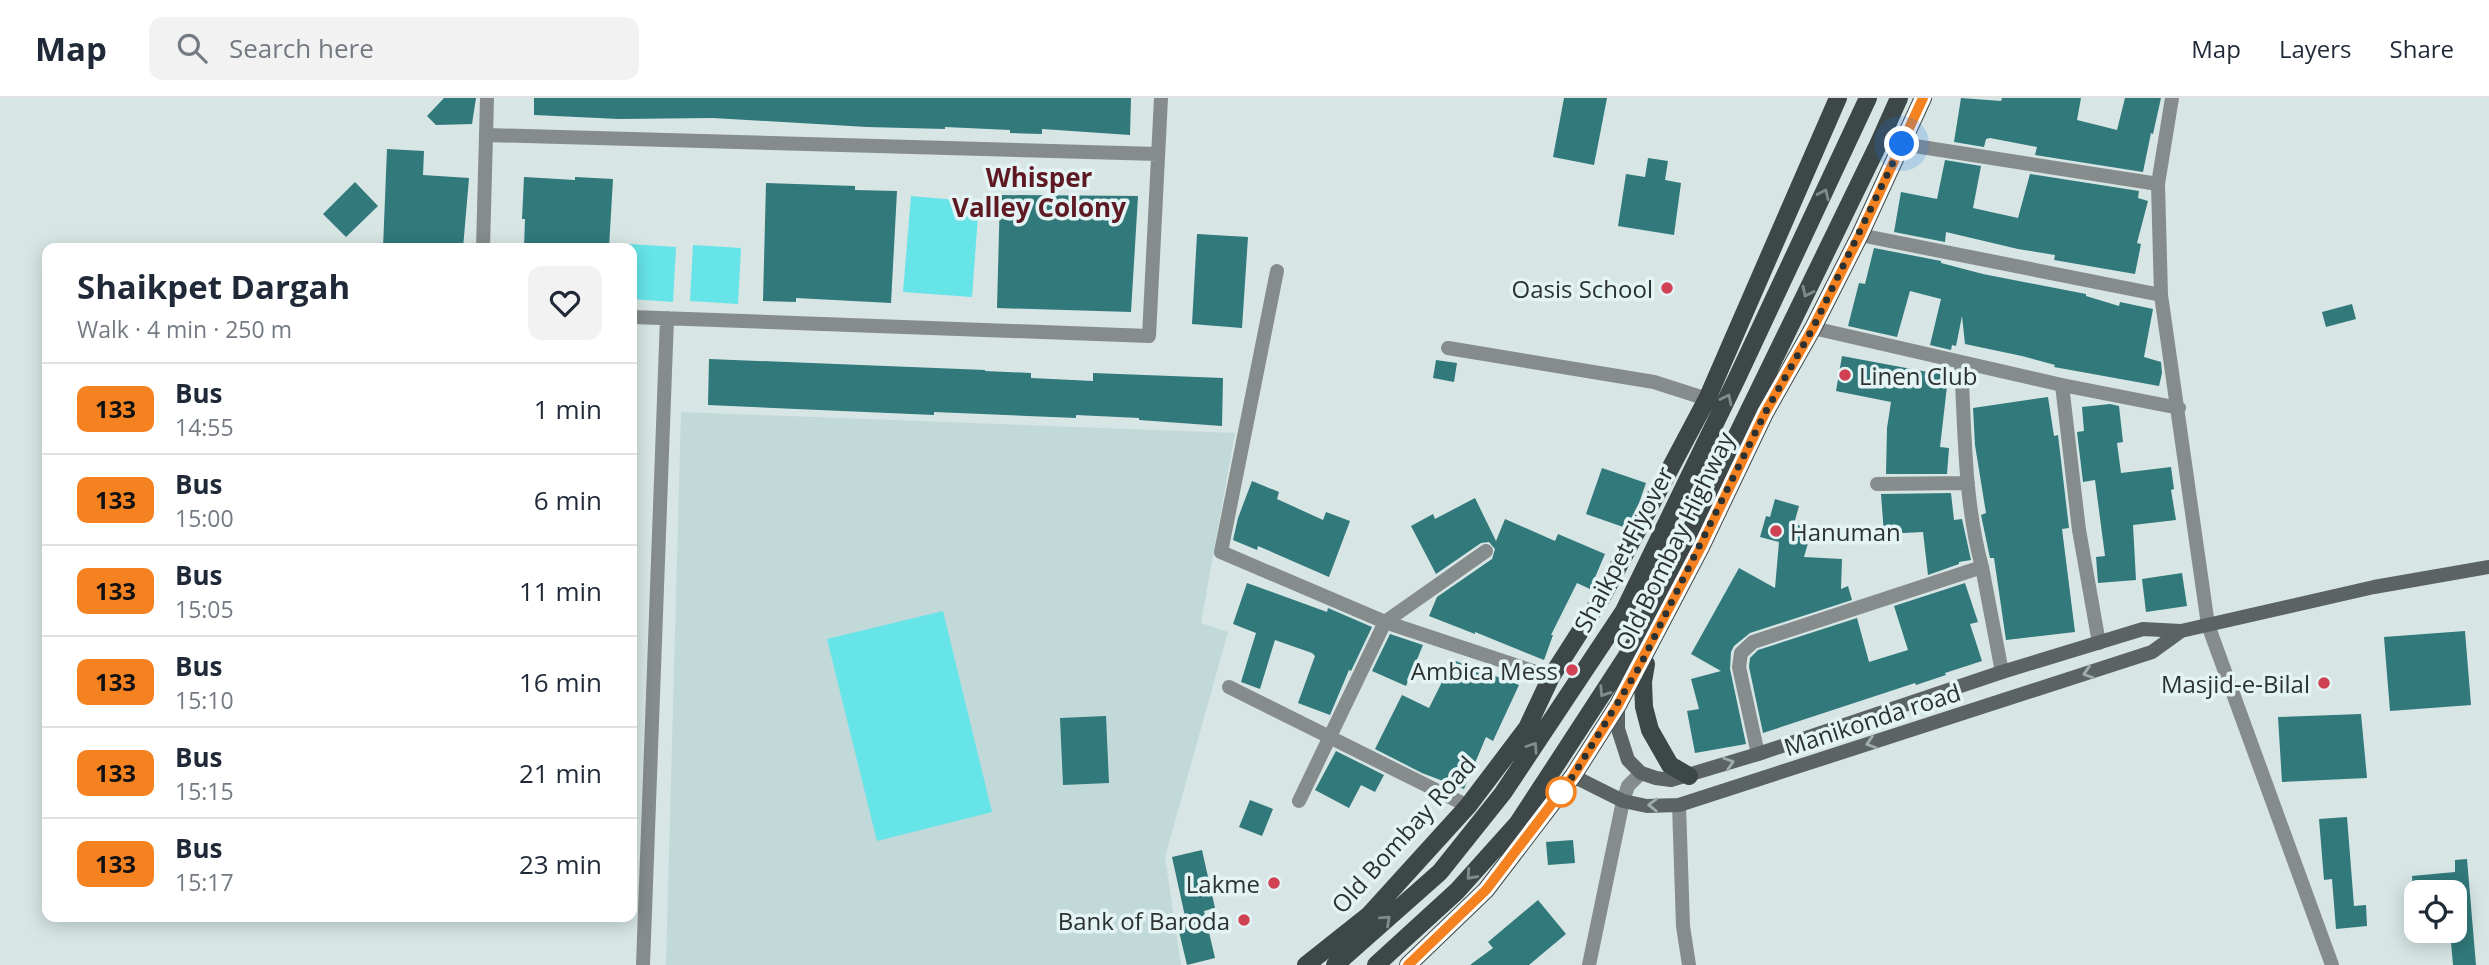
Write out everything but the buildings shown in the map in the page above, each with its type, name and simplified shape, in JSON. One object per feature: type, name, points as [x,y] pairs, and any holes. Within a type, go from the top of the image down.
[{"type":"main road","name":"Old Bombay Highway","points":[[1527,728],[1552,677],[1601,598],[1707,399],[1838,98]]},
{"type":"main road","name":"Shaikpet Flyover","points":[[1335,965],[1440,872],[1503,793],[1623,611],[1737,379],[1868,98]]},
{"type":"main road","name":"Shaikpet Flyover","points":[[1376,965],[1457,891],[1518,823],[1638,639],[1899,98]]},
{"type":"main road","name":"Old Bombay Highway","points":[[1408,965],[1486,890],[1573,776],[1618,705],[1765,413],[1813,328],[1860,235],[1923,98]]},
{"type":"main road","points":[[1648,650],[1643,682],[1644,707],[1650,730],[1670,765],[1689,776]]},
{"type":"main road","name":"Old Bombay Road","points":[[1306,965],[1369,915],[1468,806],[1527,728]]},
{"type":"street","points":[[483,243],[487,98]]},
{"type":"street","points":[[637,317],[1149,336],[1161,98]]},
{"type":"street","points":[[2172,98],[2158,184],[2161,295],[2208,625],[2332,965]]},
{"type":"street","points":[[486,135],[1158,153]]},
{"type":"street","points":[[1902,144],[2158,184]]},
{"type":"street","points":[[1860,235],[2161,295]]},
{"type":"street","points":[[1277,271],[1221,552],[1385,622],[1552,677]]},
{"type":"street","points":[[643,965],[667,318]]},
{"type":"street","points":[[1813,328],[1961,364],[2179,408]]},
{"type":"street","points":[[1448,348],[1654,382],[1707,399]]},
{"type":"street","points":[[1961,364],[1968,483],[1977,548],[2002,672]]},
{"type":"street","points":[[2062,385],[2079,530],[2099,643]]},
{"type":"street","points":[[1877,484],[1968,483]]},
{"type":"street","points":[[1299,801],[1385,622],[1486,551]]},
{"type":"street","points":[[1758,754],[1740,667],[1741,653],[1745,647],[1753,642],[1982,567]]},
{"type":"street","name":"Manikonda road","points":[[1641,773],[1671,780],[1689,776],[2002,672],[2143,629],[2181,632],[2374,587],[2489,567]]},
{"type":"street","name":"Manikonda road","points":[[1573,776],[1623,801],[1647,806],[1679,805],[2152,652],[2181,632]]},
{"type":"street","points":[[1229,687],[1468,806]]},
{"type":"street","points":[[1589,965],[1623,801],[1628,786],[1641,773],[1628,760],[1622,744],[1618,729],[1618,705]]},
{"type":"street","points":[[1679,805],[1683,926],[1689,965]]},
{"type":"shaded area","points":[[911,196],[979,202],[972,297],[903,292]]},
{"type":"shaded area","points":[[637,245],[676,247],[673,302],[637,299]]},
{"type":"shaded area","points":[[693,245],[741,248],[738,304],[690,301]]},
{"type":"shaded area","points":[[681,412],[1235,433],[1201,623],[1228,632],[1165,857],[1181,965],[666,965]]},
{"type":"shaded area","points":[[943,611],[992,812],[877,841],[827,639]]},
{"type":"bus line","name":"133","points":[[1408,965],[1486,890],[1573,776],[1618,705],[1701,547],[1765,413],[1813,328],[1860,235],[1923,98]]},
{"type":"place","name":"Oasis School","points":[[1667,288]]},
{"type":"place","name":"Linen Club","points":[[1845,375]]},
{"type":"place","name":"Hanuman","points":[[1776,531]]},
{"type":"place","name":"Ambica Mess","points":[[1572,670]]},
{"type":"place","name":"Masjid-e-Bilal","points":[[2324,683]]},
{"type":"place","name":"Lakme","points":[[1274,883]]},
{"type":"place","name":"Bank of Baroda","points":[[1244,920]]},
{"type":"district","name":"Whisper Valley Colony","points":[[1039,192]]},
{"type":"route","points":[[1561,792],[1559,795],[1618,705],[1640,666],[1765,413],[1813,328],[1860,235],[1902,144]]}]
